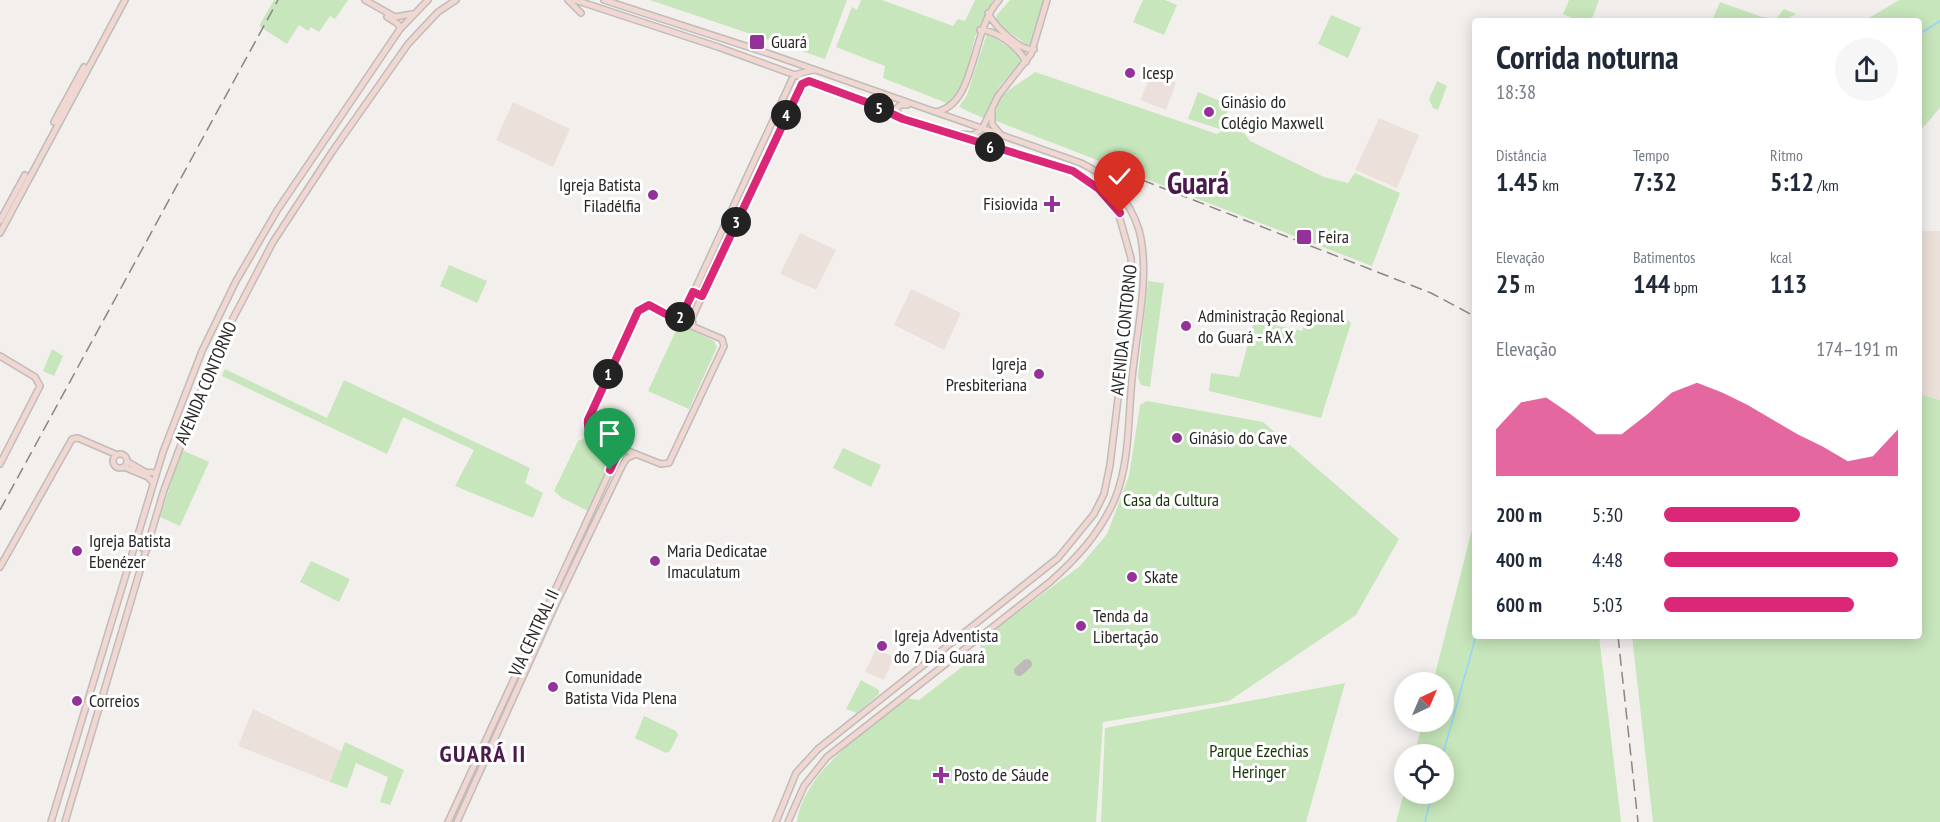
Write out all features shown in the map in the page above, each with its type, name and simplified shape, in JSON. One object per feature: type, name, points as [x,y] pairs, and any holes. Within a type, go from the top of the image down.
[{"type":"main road","points":[[0,221],[123,0]]},
{"type":"main road","points":[[0,233],[123,0]]},
{"type":"main road","points":[[362,0],[394,17],[403,17],[416,11]]},
{"type":"main road","points":[[362,0],[398,24],[400,29]]},
{"type":"main road","name":"AVENIDA CONTORNO","points":[[51,822],[156,473],[178,410],[223,306],[270,222],[323,141],[400,29],[428,0]]},
{"type":"main road","name":"AVENIDA CONTORNO","points":[[66,819],[100,701],[149,547],[164,490],[219,344],[273,242],[332,152],[408,44],[438,12],[456,0]]},
{"type":"main road","points":[[568,0],[581,13]]},
{"type":"main road","name":"AVENIDA CONTORNO","points":[[575,0],[718,47],[850,95],[903,119],[1045,162],[1089,181],[1118,212],[1130,245],[1132,282],[1110,465],[1104,494],[1098,507],[1072,543],[1043,572],[923,665],[806,762],[796,773],[776,822]]},
{"type":"main road","name":"AVENIDA CONTORNO","points":[[604,0],[708,33],[1081,163],[1098,172],[1114,187],[1130,210],[1142,244],[1142,285],[1127,438],[1114,500],[1108,513],[1089,544],[1050,582],[868,723],[815,769],[793,807],[788,822]]},
{"type":"main road","points":[[933,112],[947,109],[961,95],[980,30],[988,13],[999,0]]},
{"type":"main road","points":[[930,128],[967,135],[977,134],[982,129],[993,104],[1026,62],[1034,48],[1047,0]]},
{"type":"main road","points":[[988,13],[994,24],[1008,36],[1025,48],[1034,48]]},
{"type":"main road","points":[[666,30],[670,26],[668,21]]},
{"type":"main road","points":[[980,30],[992,32],[1019,52],[1026,62]]},
{"type":"main road","points":[[704,42],[710,40],[708,33]]},
{"type":"main road","points":[[718,47],[716,43],[719,37]]},
{"type":"main road","points":[[675,319],[682,315],[794,75],[815,70]]},
{"type":"main road","points":[[693,327],[692,318],[788,110],[799,87],[809,81]]},
{"type":"main road","points":[[993,104],[993,124],[1001,136]]},
{"type":"main road","points":[[903,119],[896,109],[900,105],[911,105]]},
{"type":"main road","points":[[780,106],[788,110]]},
{"type":"main road","points":[[323,141],[332,152]]},
{"type":"main road","points":[[757,155],[766,159]]},
{"type":"main road","points":[[1089,181],[1090,174],[1098,172]]},
{"type":"main road","points":[[1118,212],[1125,213],[1130,210]]},
{"type":"main road","points":[[270,222],[267,238],[273,242]]},
{"type":"main road","points":[[1132,282],[1138,280],[1142,285]]},
{"type":"main road","points":[[693,292],[702,296]]},
{"type":"main road","points":[[649,305],[693,327],[722,339],[723,349],[669,463],[655,463],[594,436],[587,423],[628,332],[643,307],[649,305]]},
{"type":"main road","points":[[0,356],[35,377],[40,386],[0,464]]},
{"type":"main road","points":[[178,410],[189,414],[189,419]]},
{"type":"main road","points":[[0,567],[71,441],[78,438],[102,450],[123,456],[128,462],[146,472],[156,473]]},
{"type":"main road","name":"VIA CENTRAL II","points":[[458,822],[615,460],[617,455],[614,444]]},
{"type":"main road","points":[[102,450],[112,461],[148,477],[153,483]]},
{"type":"main road","points":[[112,461],[115,454]]},
{"type":"main road","name":"VIA CENTRAL II","points":[[448,822],[471,769],[625,461],[636,454]]},
{"type":"main road","points":[[124,467],[128,462]]},
{"type":"main road","points":[[1104,494],[1107,498],[1114,500]]},
{"type":"main road","points":[[1098,507],[1103,506],[1108,513]]},
{"type":"main road","points":[[135,541],[141,548],[149,547]]},
{"type":"main road","points":[[1043,572],[1043,579],[1050,582]]},
{"type":"main road","points":[[923,665],[929,667],[931,675]]},
{"type":"main road","points":[[94,681],[96,687],[105,687]]},
{"type":"main road","points":[[89,695],[97,692],[100,701]]},
{"type":"main road","points":[[862,714],[862,722],[868,723]]},
{"type":"main road","points":[[806,762],[811,762],[815,769]]},
{"type":"main road","points":[[471,769],[479,772]]},
{"type":"main road","points":[[783,801],[787,808],[793,807]]},
{"type":"main road","points":[[53,813],[61,810],[66,819]]},
{"type":"shaded area","points":[[1152,73],[1176,83],[1166,110],[1140,100]]},
{"type":"shaded area","points":[[513,102],[570,129],[553,167],[496,140]]},
{"type":"shaded area","points":[[1379,118],[1419,135],[1397,188],[1355,170]]},
{"type":"shaded area","points":[[1922,231],[1940,231],[1940,400],[1922,395]]},
{"type":"shaded area","points":[[800,233],[836,250],[816,290],[780,274]]},
{"type":"shaded area","points":[[911,289],[961,313],[944,350],[894,325]]},
{"type":"shaded area","points":[[876,649],[894,657],[884,680],[865,672]]},
{"type":"shaded area","points":[[253,709],[343,752],[330,782],[238,746]]},
{"type":"green space","points":[[274,0],[348,0],[335,19],[330,16],[319,32],[311,27],[308,31],[299,25],[287,44],[259,26]]},
{"type":"green space","points":[[650,0],[847,0],[825,59]]},
{"type":"green space","points":[[861,0],[882,0],[953,26],[958,19],[965,21],[975,0],[993,0],[975,37],[962,90],[949,104],[883,78],[885,66],[836,47],[852,7],[857,10]]},
{"type":"green space","points":[[1010,0],[1044,0],[1031,45],[1026,44],[997,23],[996,16]]},
{"type":"green space","points":[[1143,0],[1165,0],[1177,5],[1164,35],[1133,22]]},
{"type":"green space","points":[[1569,0],[1599,0],[1592,18],[1572,18],[1563,14]]},
{"type":"green space","points":[[1899,0],[1940,0],[1940,108],[1922,129],[1922,18],[1869,18]]},
{"type":"green space","points":[[1720,2],[1769,18],[1713,18]]},
{"type":"green space","points":[[1784,9],[1796,14],[1789,18],[1777,18]]},
{"type":"green space","points":[[1331,15],[1361,28],[1348,58],[1318,44]]},
{"type":"green space","points":[[987,33],[1020,55],[1021,61],[999,87],[983,118],[959,107],[967,95]]},
{"type":"green space","points":[[1035,72],[1217,134],[1227,127],[1245,134],[1250,141],[1324,177],[1348,183],[1355,173],[1400,193],[1372,266],[996,121],[998,103],[1002,97]]},
{"type":"green space","points":[[1437,81],[1447,86],[1438,110],[1433,108],[1429,99]]},
{"type":"green space","name":"Ginásio do Colégio Maxwell","points":[[1198,92],[1230,105],[1220,129],[1188,119]]},
{"type":"green space","points":[[449,265],[487,281],[477,303],[440,286]]},
{"type":"green space","points":[[1148,281],[1164,283],[1150,387],[1141,385],[1138,377]]},
{"type":"green space","points":[[1311,308],[1347,319],[1351,323],[1321,418],[1209,391],[1211,373],[1239,377],[1254,321],[1302,331]]},
{"type":"green space","points":[[679,324],[714,341],[717,347],[689,409],[648,391]]},
{"type":"green space","points":[[52,349],[63,356],[54,376],[43,371]]},
{"type":"green space","points":[[225,369],[327,418],[344,380],[530,468],[525,483],[543,493],[533,518],[455,486],[474,450],[403,417],[387,454],[222,376]]},
{"type":"green space","points":[[1922,395],[1940,400],[1940,822],[1653,822],[1632,639],[1922,639]]},
{"type":"green space","name":"Casa da Cultura","points":[[1147,401],[1263,422],[1399,539],[1356,615],[1229,701],[1103,722],[1096,822],[797,822],[802,804],[811,786],[840,752],[905,698],[919,700],[975,657],[986,636],[1080,566],[1107,534],[1129,476],[1140,405]]},
{"type":"green space","points":[[591,436],[614,447],[617,456],[590,512],[562,498],[554,491],[578,441]]},
{"type":"green space","points":[[843,448],[881,465],[871,487],[833,468]]},
{"type":"green space","points":[[182,450],[209,462],[180,526],[160,517]]},
{"type":"green space","points":[[1472,530],[1472,639],[1599,639],[1621,822],[1396,822],[1401,804],[1454,804],[1454,744],[1417,744],[1420,732],[1454,732],[1454,672],[1436,672]]},
{"type":"green space","points":[[311,561],[350,579],[339,602],[300,582]]},
{"type":"green space","points":[[861,680],[879,690],[879,694],[857,713],[846,709]]},
{"type":"green space","name":"Parque Ezechias Heringer","points":[[1345,683],[1306,822],[1101,822],[1105,728]]},
{"type":"green space","points":[[644,716],[676,731],[678,735],[670,751],[666,753],[635,738]]},
{"type":"green space","points":[[345,742],[404,770],[390,805],[380,802],[388,777],[356,763],[347,788],[330,782]]},
{"type":"waterway","points":[[1922,32],[1940,21]]},
{"type":"waterway","points":[[1446,744],[1475,639]]},
{"type":"waterway","points":[[1425,822],[1430,804]]},
{"type":"taxiway","points":[[1019,671],[1027,664]]},
{"type":"railway","points":[[0,510],[278,0]]},
{"type":"railway","points":[[1109,167],[1431,293],[1472,315]]},
{"type":"railway","points":[[1618,639],[1638,822]]},
{"type":"place","name":"Guará","points":[[757,42]]},
{"type":"place","name":"Icesp","points":[[1130,73]]},
{"type":"place","name":"Ginásio do Colégio Maxwell","points":[[1209,112]]},
{"type":"place","name":"Igreja Batista Filadélfia","points":[[653,195]]},
{"type":"place","name":"Fisiovida","points":[[1052,204]]},
{"type":"place","name":"Feira","points":[[1304,237]]},
{"type":"place","name":"Administração Regional do Guará - RA X","points":[[1186,326]]},
{"type":"place","name":"Igreja Presbiteriana","points":[[1039,374]]},
{"type":"place","name":"Ginásio do Cave","points":[[1177,438]]},
{"type":"place","name":"Igreja Batista Ebenézer","points":[[77,551]]},
{"type":"place","name":"Maria Dedicatae Imaculatum","points":[[655,561]]},
{"type":"place","name":"Skate","points":[[1132,577]]},
{"type":"place","name":"Tenda da Libertação","points":[[1081,626]]},
{"type":"place","name":"Igreja Adventista do 7 Dia Guará","points":[[882,646]]},
{"type":"place","name":"Comunidade Batista Vida Plena","points":[[553,687]]},
{"type":"place","name":"Correios","points":[[77,701]]},
{"type":"place","name":"Posto de Sáude","points":[[941,775]]},
{"type":"district","name":"Guará","points":[[1198,184]]},
{"type":"district","name":"GUARÁ II","points":[[483,754]]},
{"type":"route","points":[[610,470],[617,455],[614,444],[598,439],[590,433],[587,423],[622,342],[640,308],[649,305],[675,319],[682,315],[693,292],[702,296],[796,92],[802,84],[809,81],[842,92],[903,119],[1073,171],[1099,189],[1120,213]]}]
